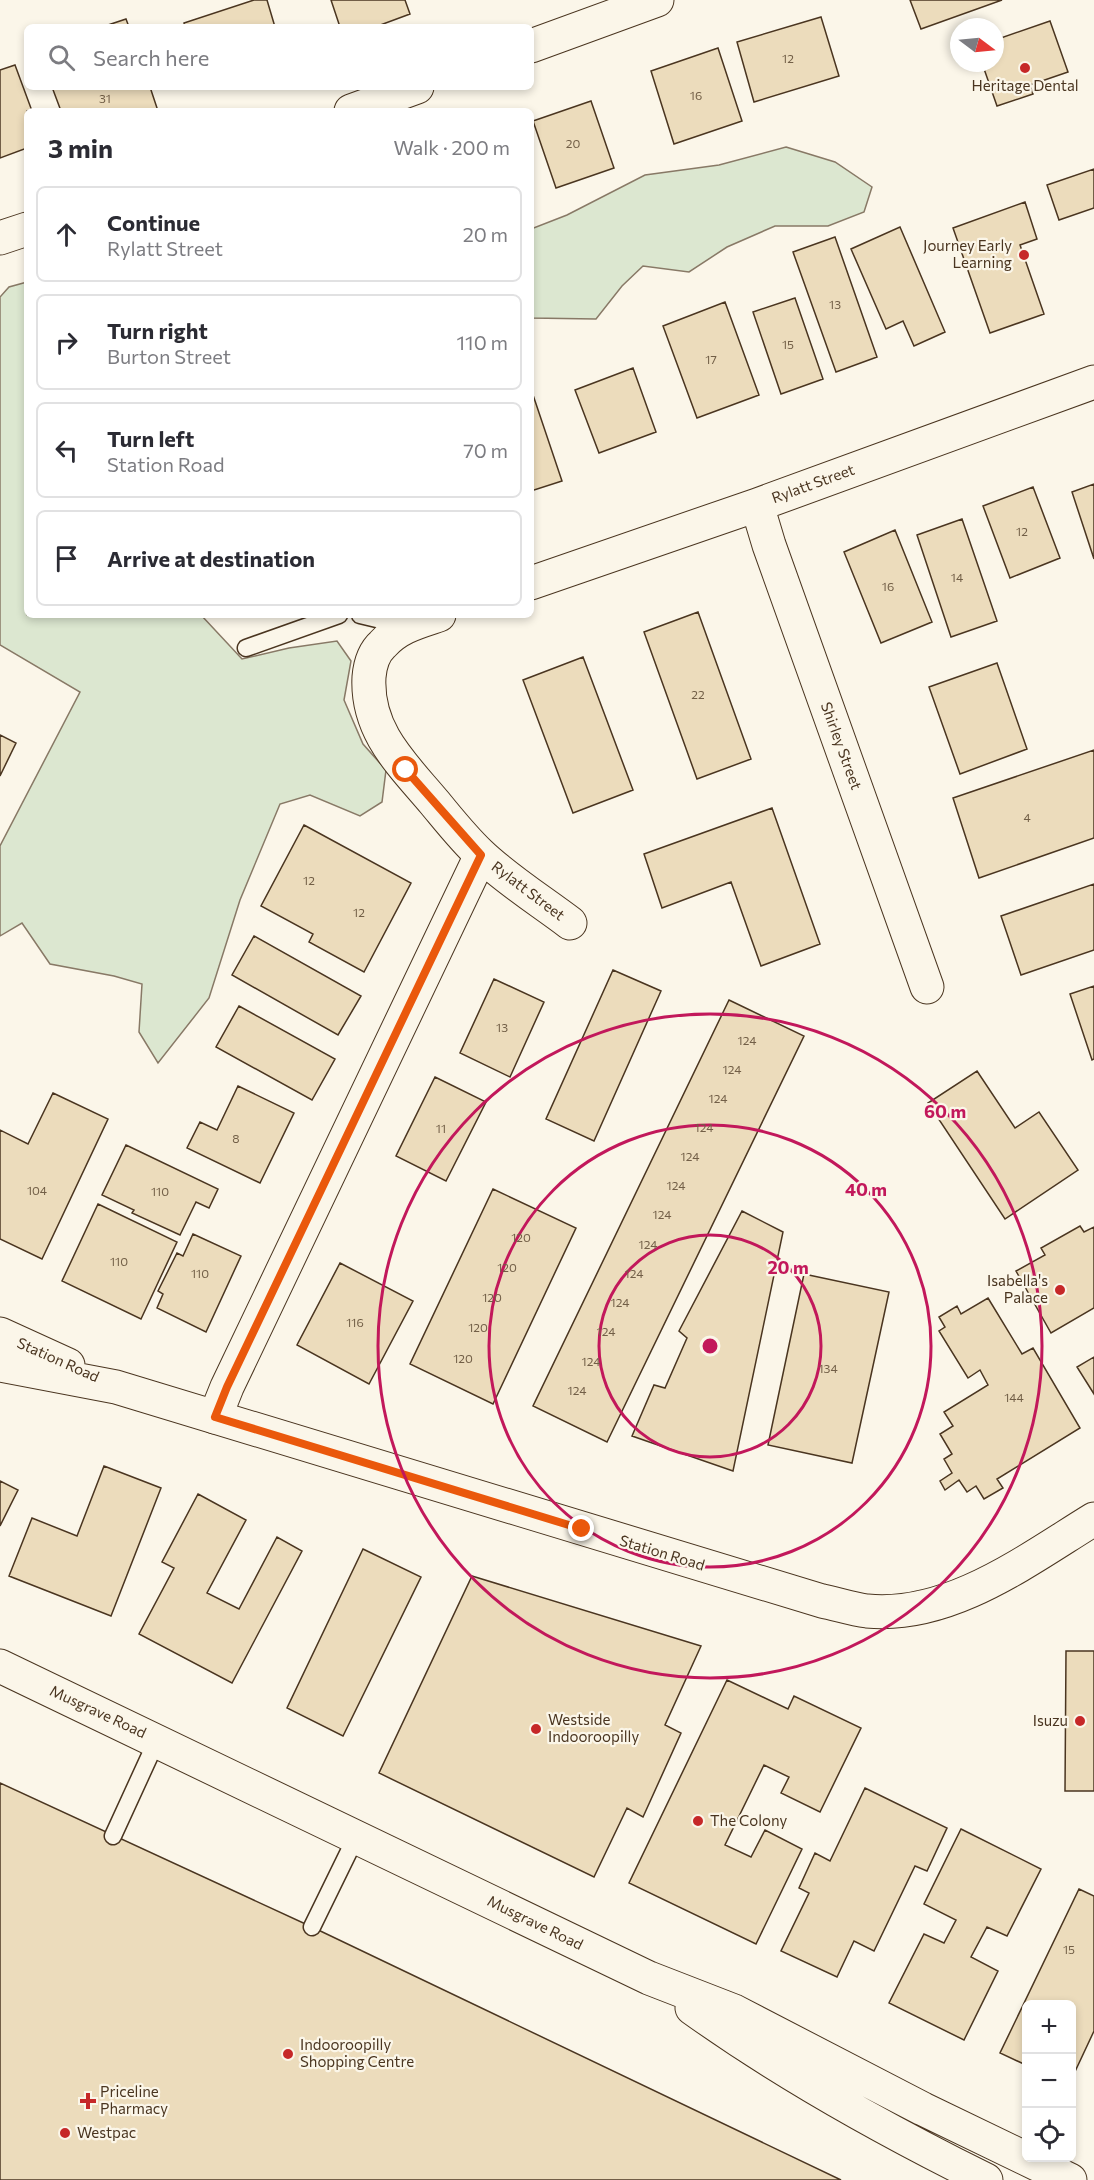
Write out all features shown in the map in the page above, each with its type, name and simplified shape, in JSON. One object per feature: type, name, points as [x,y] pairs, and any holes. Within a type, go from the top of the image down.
[{"type":"street","points":[[534,45],[657,0]]},
{"type":"street","points":[[359,108],[409,90]]},
{"type":"street","points":[[0,238],[24,229]]},
{"type":"street","name":"Rylatt Street","points":[[534,582],[757,505],[1094,382]]},
{"type":"street","name":"Shirley Street","points":[[757,505],[769,545],[927,987]]},
{"type":"street","name":"Rylatt Street","points":[[430,618],[407,626],[394,634],[376,652],[369,681],[372,713],[382,737],[395,756],[481,855],[570,923]]},
{"type":"street","points":[[215,1417],[227,1387],[481,855]]},
{"type":"street","name":"Station Road","points":[[0,1334],[116,1387]]},
{"type":"street","name":"Station Road","points":[[0,1365],[116,1387],[822,1601],[867,1611],[900,1610],[948,1600],[1000,1576],[1094,1519]]},
{"type":"street","name":"Musgrave Road","points":[[0,1666],[649,1978],[734,2011],[923,2109],[1070,2180]]},
{"type":"street","points":[[649,1978],[732,2036],[945,2168],[986,2180]]},
{"type":"lane","points":[[246,648],[331,618]]},
{"type":"lane","points":[[373,618],[407,626]]},
{"type":"lane","points":[[112,1836],[158,1740]]},
{"type":"lane","points":[[312,1927],[356,1837]]},
{"type":"green space","points":[[786,147],[835,162],[872,187],[864,212],[828,226],[775,226],[727,247],[689,272],[643,266],[622,286],[596,319],[534,318],[534,228],[567,215],[645,175],[719,165]]},
{"type":"green space","points":[[24,283],[24,618],[204,618],[242,659],[289,648],[337,641],[351,661],[344,700],[363,744],[386,770],[382,802],[360,816],[310,795],[280,804],[240,900],[209,998],[158,1063],[139,1032],[142,984],[114,976],[50,964],[22,923],[0,936],[0,846],[80,692],[0,645],[0,297],[9,287]]},
{"type":"building","points":[[254,0],[267,0],[274,24],[184,24]]},
{"type":"building","points":[[331,0],[405,0],[410,14],[383,24],[339,24]]},
{"type":"building","points":[[910,0],[1002,0],[950,18],[921,29]]},
{"type":"building","points":[[821,17],[839,76],[754,102],[737,42]]},
{"type":"building","points":[[126,19],[128,24],[111,24]]},
{"type":"building","name":"Heritage Dental","points":[[1050,21],[1068,72],[1030,85],[1033,94],[997,106],[985,72],[1004,72],[1004,37]]},
{"type":"building","points":[[718,48],[742,121],[674,144],[651,71]]},
{"type":"building","points":[[15,65],[31,108],[24,108],[24,149],[0,158],[0,70]]},
{"type":"building","points":[[53,90],[151,90],[157,108],[60,108]]},
{"type":"building","points":[[591,101],[614,168],[556,188],[534,121]]},
{"type":"building","points":[[1094,169],[1094,208],[1059,220],[1047,185]]},
{"type":"building","points":[[1025,202],[1037,239],[1020,245],[1044,314],[990,333],[953,228]]},
{"type":"building","points":[[900,227],[945,332],[914,346],[903,321],[886,329],[851,249]]},
{"type":"building","points":[[835,237],[877,357],[836,372],[793,252]]},
{"type":"building","points":[[795,298],[823,379],[781,394],[753,312]]},
{"type":"building","points":[[725,302],[759,395],[697,418],[663,326]]},
{"type":"building","points":[[633,368],[656,432],[599,453],[575,390]]},
{"type":"building","points":[[534,398],[562,481],[534,490]]},
{"type":"building","points":[[1094,484],[1094,559],[1072,492]]},
{"type":"building","points":[[1033,487],[1060,558],[1010,578],[983,506]]},
{"type":"building","points":[[962,519],[997,621],[951,637],[917,535]]},
{"type":"building","points":[[895,530],[932,622],[881,643],[844,552]]},
{"type":"building","points":[[698,612],[751,759],[697,779],[644,632]]},
{"type":"building","points":[[583,657],[633,790],[573,813],[523,680]]},
{"type":"building","points":[[997,663],[1027,749],[960,774],[929,687]]},
{"type":"building","points":[[0,735],[16,743],[0,776]]},
{"type":"building","points":[[1094,750],[1094,838],[979,878],[953,798]]},
{"type":"building","points":[[772,808],[820,944],[761,966],[731,882],[662,908],[644,854]]},
{"type":"building","points":[[304,825],[411,883],[364,972],[309,942],[313,934],[261,906]]},
{"type":"building","points":[[1094,884],[1094,950],[1021,975],[1001,916]]},
{"type":"building","points":[[254,936],[361,996],[338,1035],[232,975]]},
{"type":"building","points":[[613,970],[661,991],[594,1141],[546,1119]]},
{"type":"building","points":[[494,979],[544,1002],[510,1077],[460,1053]]},
{"type":"building","points":[[1094,986],[1094,1059],[1092,1060],[1070,994]]},
{"type":"building","points":[[729,1000],[804,1036],[607,1442],[533,1406]]},
{"type":"building","points":[[239,1006],[335,1059],[312,1100],[216,1047]]},
{"type":"building","points":[[977,1071],[1015,1128],[1039,1112],[1078,1170],[1005,1219],[928,1103]]},
{"type":"building","points":[[435,1077],[486,1102],[446,1181],[396,1156]]},
{"type":"building","points":[[238,1086],[294,1113],[260,1183],[187,1148],[200,1122],[217,1130]]},
{"type":"building","points":[[53,1093],[108,1119],[42,1259],[0,1239],[0,1130],[28,1144]]},
{"type":"building","points":[[126,1145],[218,1189],[209,1208],[196,1202],[180,1235],[132,1213],[134,1210],[102,1195]]},
{"type":"building","points":[[493,1189],[576,1228],[493,1404],[410,1364]]},
{"type":"building","points":[[98,1204],[177,1242],[141,1319],[62,1281]]},
{"type":"building","points":[[742,1211],[783,1232],[733,1471],[632,1436],[654,1385],[665,1388],[687,1338],[679,1331]]},
{"type":"building","name":"Isabella's Palace","points":[[1080,1226],[1084,1232],[1094,1227],[1094,1308],[1051,1333],[1016,1271],[1045,1255],[1041,1248]]},
{"type":"building","points":[[193,1234],[241,1256],[206,1332],[157,1308],[163,1294],[158,1291],[177,1253],[183,1256]]},
{"type":"building","points":[[340,1263],[413,1301],[369,1384],[297,1345]]},
{"type":"building","points":[[804,1274],[889,1292],[852,1463],[768,1445]]},
{"type":"building","points":[[988,1298],[1022,1354],[1033,1348],[1080,1428],[997,1479],[1003,1488],[984,1499],[976,1486],[967,1492],[959,1480],[945,1490],[940,1481],[952,1473],[944,1459],[952,1454],[940,1434],[953,1426],[944,1412],[988,1385],[980,1370],[968,1378],[939,1331],[945,1327],[939,1317],[957,1306],[961,1314]]},
{"type":"building","points":[[1094,1357],[1094,1394],[1077,1367]]},
{"type":"building","points":[[104,1466],[161,1488],[111,1616],[9,1576],[32,1518],[77,1536]]},
{"type":"building","points":[[0,1481],[18,1490],[0,1526]]},
{"type":"building","points":[[198,1494],[246,1520],[207,1593],[239,1609],[277,1537],[302,1551],[232,1683],[139,1634],[174,1568],[162,1562]]},
{"type":"building","points":[[363,1549],[421,1577],[343,1736],[287,1708]]},
{"type":"building","name":"Westside Indooroopilly","points":[[472,1576],[701,1646],[665,1725],[681,1733],[643,1817],[627,1808],[594,1877],[379,1773]]},
{"type":"building","name":"Isuzu","points":[[1066,1651],[1094,1651],[1094,1791],[1065,1791]]},
{"type":"building","name":"The Colony","points":[[727,1680],[788,1709],[794,1696],[861,1728],[820,1812],[781,1793],[789,1777],[764,1765],[725,1845],[751,1857],[765,1830],[802,1849],[756,1944],[629,1883]]},
{"type":"building","name":"Indooroopilly Shopping Centre","points":[[0,1783],[312,1927],[841,2180],[0,2180]]},
{"type":"building","points":[[865,1788],[947,1828],[927,1871],[915,1866],[874,1951],[854,1941],[837,1977],[781,1951],[809,1893],[799,1888],[815,1853],[830,1861]]},
{"type":"building","points":[[961,1829],[1041,1869],[1007,1936],[987,1927],[971,1957],[998,1971],[964,2040],[889,2003],[924,1934],[944,1943],[956,1920],[924,1904]]},
{"type":"building","points":[[1079,1889],[1094,1896],[1094,2031],[1076,2069],[1076,2000],[1026,2000]]},
{"type":"building","points":[[1022,2007],[1022,2063],[1000,2053]]},
{"type":"place","name":"Heritage Dental","points":[[1025,68]]},
{"type":"place","name":"Journey Early Learning","points":[[1024,255]]},
{"type":"place","name":"Isabella's Palace","points":[[1060,1290]]},
{"type":"place","name":"Isuzu","points":[[1080,1721]]},
{"type":"place","name":"Westside Indooroopilly","points":[[536,1729]]},
{"type":"place","name":"The Colony","points":[[698,1821]]},
{"type":"place","name":"Indooroopilly Shopping Centre","points":[[288,2054]]},
{"type":"place","name":"Priceline Pharmacy","points":[[88,2101]]},
{"type":"place","name":"Westpac","points":[[65,2133]]},
{"type":"route","points":[[406,770],[481,855],[227,1387],[215,1417],[582,1529]]}]
